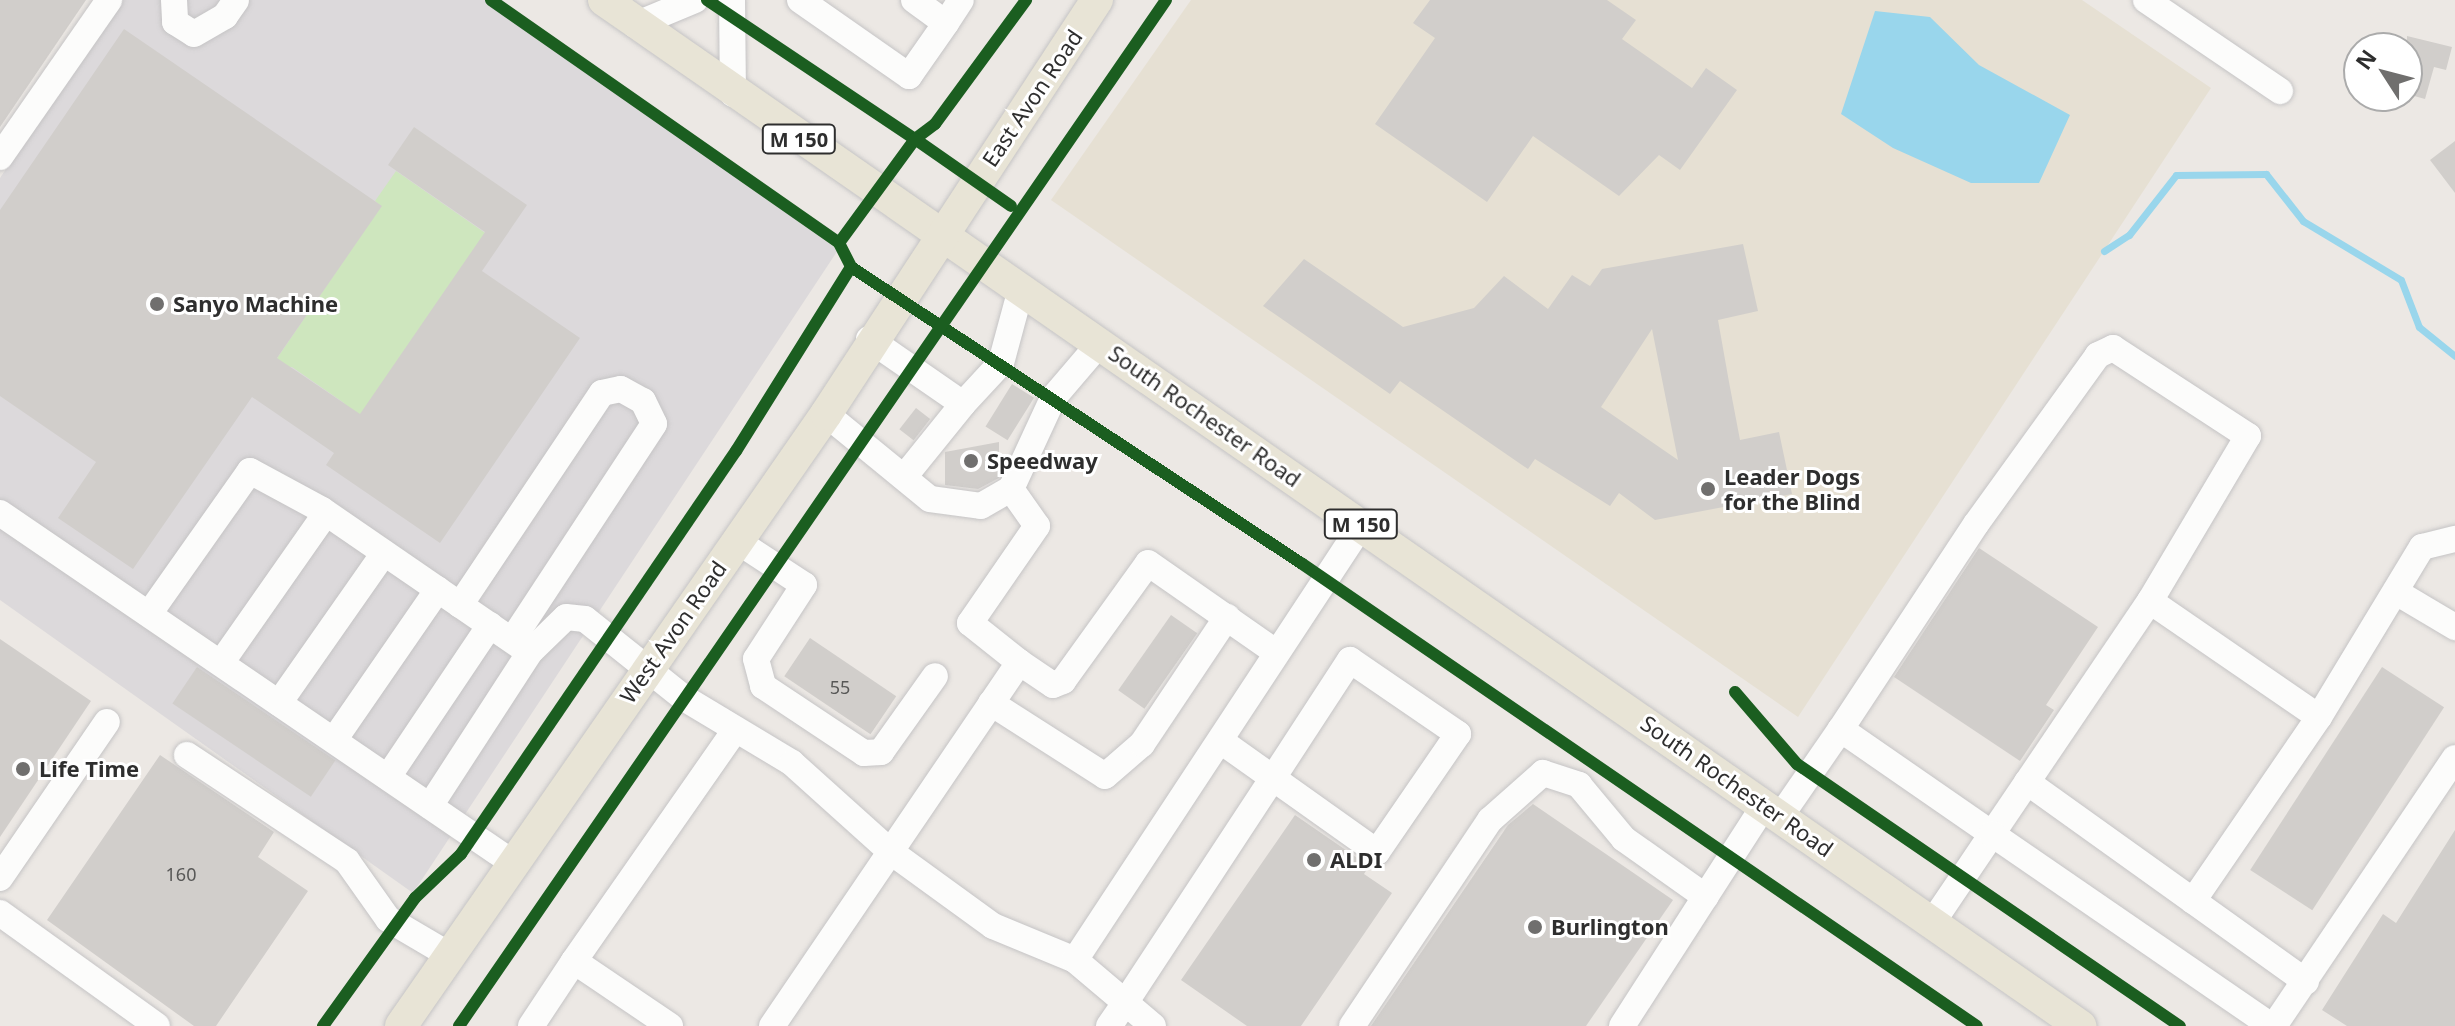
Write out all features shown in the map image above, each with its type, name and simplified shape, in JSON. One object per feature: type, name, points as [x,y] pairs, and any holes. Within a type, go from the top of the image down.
[{"type":"main road","name":"South Rochester Road","points":[[604,0],[733,94],[1362,524],[2080,1026]]},
{"type":"main road","name":"East Avon Road","points":[[940,235],[1097,0]]},
{"type":"main road","name":"West Avon Road","points":[[401,1026],[826,414],[869,339],[940,235]]},
{"type":"street","points":[[0,157],[109,0]]},
{"type":"street","points":[[176,0],[197,17],[221,0]]},
{"type":"street","points":[[176,0],[175,22],[194,34],[225,16],[236,0]]},
{"type":"street","points":[[635,25],[695,0]]},
{"type":"street","points":[[732,0],[733,94]]},
{"type":"street","points":[[800,0],[909,76],[961,0]]},
{"type":"street","points":[[914,0],[946,23]]},
{"type":"street","points":[[2146,0],[2280,91]]},
{"type":"street","points":[[904,477],[1001,363],[1021,289]]},
{"type":"street","points":[[869,339],[963,404]]},
{"type":"street","points":[[826,414],[904,477],[952,507],[981,506],[1011,489],[1053,398],[1100,343]]},
{"type":"street","points":[[1622,1026],[1706,897],[1840,730],[1976,524],[2098,355],[2113,348],[2248,436],[2150,601],[1932,923]]},
{"type":"street","points":[[430,806],[521,646],[654,424],[643,401],[621,389],[602,393],[460,605]]},
{"type":"street","points":[[149,614],[250,471],[326,513],[521,646]]},
{"type":"street","points":[[1011,489],[1037,526],[970,623],[1053,685],[1063,681],[1148,563],[1274,651]]},
{"type":"street","points":[[0,513],[513,863]]},
{"type":"street","points":[[221,663],[326,513]]},
{"type":"street","points":[[1075,960],[1221,741],[1274,651],[1362,524]]},
{"type":"street","points":[[2193,901],[2319,717],[2422,547],[2455,539]]},
{"type":"street","points":[[737,541],[804,585],[756,659],[763,686],[864,753],[881,752],[935,676]]},
{"type":"street","points":[[279,703],[384,553]]},
{"type":"street","points":[[334,740],[438,589]]},
{"type":"street","points":[[2396,592],[2455,627]]},
{"type":"street","points":[[2150,601],[2319,717]]},
{"type":"street","points":[[521,646],[566,617],[585,619],[734,732],[792,763],[891,852],[993,926],[1075,960],[1153,1026]]},
{"type":"street","points":[[991,703],[1105,776],[1142,744],[1227,617]]},
{"type":"street","points":[[388,777],[490,625]]},
{"type":"street","points":[[1109,1026],[1125,1003],[1273,778],[1350,660],[1458,734],[1377,852],[1273,778],[1221,741]]},
{"type":"street","points":[[772,1026],[1019,662]]},
{"type":"street","points":[[0,878],[107,722]]},
{"type":"street","points":[[1840,730],[2272,1026],[2306,982],[2455,758]]},
{"type":"street","points":[[531,1026],[734,732]]},
{"type":"street","points":[[187,755],[347,861],[388,919],[449,955]]},
{"type":"street","points":[[1352,1026],[1490,820],[1543,773],[1579,785],[1624,839],[1706,897]]},
{"type":"street","points":[[2027,782],[2306,982]]},
{"type":"street","points":[[0,913],[157,1026]]},
{"type":"street","points":[[574,961],[670,1026]]},
{"type":"shaded area","points":[[119,0],[487,0],[838,250],[413,893],[0,600],[0,178]]},
{"type":"shaded area","name":"Leader Dogs for the Blind","points":[[1191,0],[2082,0],[2211,88],[1798,717],[1051,200]]},
{"type":"green space","points":[[396,171],[491,237],[353,424],[344,403],[292,367],[271,367],[381,206],[375,201]]},
{"type":"water","points":[[1875,11],[1930,17],[1979,65],[2070,115],[2039,183],[1971,183],[1893,148],[1841,114]]},
{"type":"building","points":[[0,0],[86,0],[0,127]]},
{"type":"building","points":[[1430,0],[1607,0],[1636,20],[1622,39],[1692,88],[1706,68],[1737,90],[1680,170],[1659,155],[1619,196],[1533,136],[1487,202],[1375,124],[1435,38],[1413,23]]},
{"type":"building","name":"Sanyo Machine","points":[[124,29],[382,206],[277,358],[360,414],[485,232],[388,165],[414,127],[527,205],[482,271],[580,338],[440,543],[326,465],[334,453],[252,397],[133,569],[58,518],[96,462],[0,396],[0,210]]},
{"type":"building","points":[[2423,40],[2452,47],[2446,70],[2434,67],[2425,99]]},
{"type":"building","points":[[2455,141],[2455,193],[2430,160]]},
{"type":"building","points":[[1743,244],[1758,311],[1718,320],[1740,440],[1779,432],[1792,494],[1655,520],[1619,493],[1610,506],[1535,459],[1528,469],[1400,381],[1390,394],[1263,306],[1304,259],[1403,327],[1474,308],[1504,276],[1548,309],[1572,275],[1590,286],[1602,269]],"holes":[[[1652,329],[1678,460],[1601,407]]]},
{"type":"building","points":[[1012,384],[1034,398],[1008,440],[986,426]]},
{"type":"building","points":[[916,408],[930,419],[914,440],[899,429]]},
{"type":"building","points":[[999,442],[999,478],[978,489],[945,485],[945,452]]},
{"type":"building","points":[[1979,548],[2098,627],[2046,705],[2054,710],[2020,761],[1894,677]]},
{"type":"building","points":[[1171,615],[1197,633],[1144,709],[1118,690]]},
{"type":"building","points":[[810,638],[896,696],[870,734],[784,676]]},
{"type":"building","name":"Life Time","points":[[0,639],[91,701],[0,837]]},
{"type":"building","points":[[197,667],[335,760],[311,797],[172,703]]},
{"type":"building","points":[[2382,667],[2444,707],[2312,910],[2250,870]]},
{"type":"building","points":[[160,755],[274,832],[258,857],[308,891],[216,1026],[194,1026],[47,920]]},
{"type":"building","points":[[1533,804],[1673,900],[1586,1026],[1371,1026],[1508,825]]},
{"type":"building","points":[[1295,815],[1369,866],[1364,874],[1392,893],[1301,1026],[1247,1026],[1181,980]]},
{"type":"building","points":[[2455,830],[2455,1026],[2347,1026],[2322,1010],[2383,914],[2396,923]]},
{"type":"waterway","points":[[2104,251],[2129,235],[2176,175],[2266,174],[2303,221],[2401,280],[2419,327],[2455,356]]},
{"type":"cycle path","points":[[491,0],[839,243],[851,267],[1301,563],[1977,1026]]},
{"type":"cycle path","points":[[707,0],[915,139],[935,124],[1026,0]]},
{"type":"cycle path","points":[[459,1026],[1166,0]]},
{"type":"cycle path","points":[[839,243],[915,139],[1011,206]]},
{"type":"cycle path","points":[[323,1026],[415,898],[461,854],[736,451],[851,267]]},
{"type":"cycle path","points":[[1735,692],[1797,764],[2180,1026]]},
{"type":"place","name":"Sanyo Machine","points":[[157,304]]},
{"type":"place","name":"Speedway","points":[[971,461]]},
{"type":"place","name":"Leader Dogs for the Blind","points":[[1708,489]]},
{"type":"place","name":"Life Time","points":[[23,769]]},
{"type":"place","name":"ALDI","points":[[1314,860]]},
{"type":"place","name":"Burlington","points":[[1535,927]]}]
